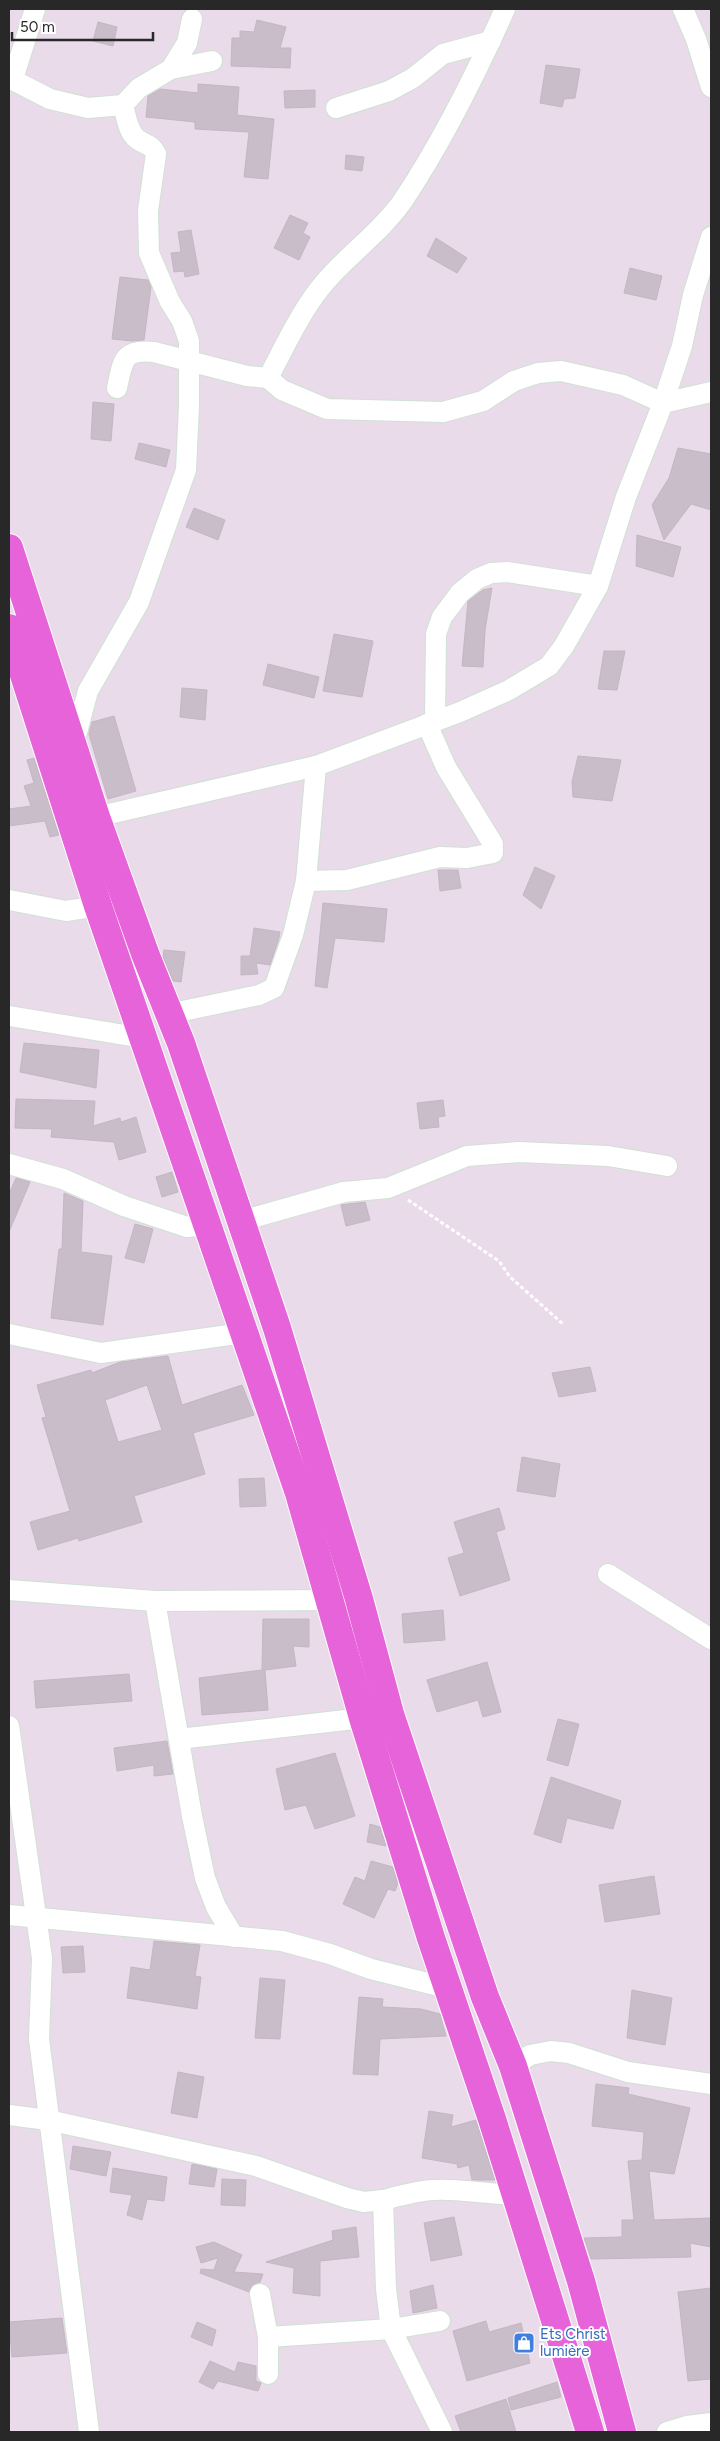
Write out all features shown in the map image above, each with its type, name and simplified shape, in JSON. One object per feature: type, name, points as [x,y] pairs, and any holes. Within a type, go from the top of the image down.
[{"type":"main road","points":[[9,548],[96,817],[168,1014],[181,1044],[277,1328],[359,1599],[390,1714],[486,1997],[513,2066],[578,2272],[622,2432]]},
{"type":"main road","points":[[9,628],[98,906],[298,1493],[363,1718],[590,2432]]},
{"type":"street","points":[[35,9],[11,79],[50,99],[88,108],[123,104],[139,88],[171,69],[212,61]]},
{"type":"street","points":[[268,378],[312,298],[350,256],[374,236],[401,203],[452,122],[505,9]]},
{"type":"street","points":[[683,9],[696,39],[711,87]]},
{"type":"street","points":[[171,69],[186,43],[192,19]]},
{"type":"street","points":[[336,108],[389,91],[413,78],[443,54],[491,40]]},
{"type":"street","points":[[73,747],[88,691],[139,602],[186,470],[188,341],[182,321],[170,302],[149,253],[148,211],[156,154],[153,146],[136,138],[130,130],[123,104]]},
{"type":"street","points":[[96,817],[316,766],[509,690],[549,666],[564,646],[598,586],[626,497],[664,403],[682,346],[693,295],[711,237]]},
{"type":"street","points":[[117,388],[123,362],[130,353],[139,350],[154,352],[246,376],[268,378],[282,390],[327,409],[443,412],[482,400],[514,381],[538,373],[561,371],[623,385],[664,403],[711,392]]},
{"type":"street","points":[[306,881],[347,880],[380,874],[440,857],[467,858],[493,853],[493,844],[446,767],[431,722],[436,634],[442,617],[460,593],[477,579],[491,573],[507,572],[598,586]]},
{"type":"street","points":[[168,1014],[259,995],[274,988],[294,935],[306,881],[316,766]]},
{"type":"street","points":[[9,900],[66,910],[98,906]]},
{"type":"street","points":[[9,1016],[144,1038]]},
{"type":"street","points":[[241,1221],[344,1192],[388,1188],[467,1156],[519,1152],[608,1156],[667,1166]]},
{"type":"street","points":[[9,1164],[63,1179],[124,1206],[187,1227],[206,1225]]},
{"type":"street","points":[[9,1334],[101,1353],[243,1333]]},
{"type":"street","points":[[608,1574],[711,1639]]},
{"type":"street","points":[[9,1590],[155,1601],[330,1600]]},
{"type":"street","points":[[155,1601],[205,1878],[216,1907],[234,1937]]},
{"type":"street","points":[[179,1739],[363,1718]]},
{"type":"street","points":[[9,1726],[42,1958],[39,2038],[89,2432]]},
{"type":"street","points":[[9,1915],[282,1942],[330,1954],[372,1969],[448,1988]]},
{"type":"street","points":[[513,2066],[530,2055],[551,2051],[569,2053],[628,2072],[711,2084]]},
{"type":"street","points":[[9,2115],[48,2120],[256,2166],[347,2198],[364,2202],[432,2190],[458,2190],[489,2195],[515,2194]]},
{"type":"street","points":[[383,2200],[386,2289],[391,2329],[442,2432]]},
{"type":"street","points":[[260,2294],[268,2337],[268,2374]]},
{"type":"street","points":[[268,2337],[391,2329],[440,2321]]},
{"type":"street","points":[[667,2432],[687,2426],[711,2423]]},
{"type":"path","points":[[388,1188],[463,1235],[499,1261],[510,1276],[563,1324]]},
{"type":"building","points":[[257,20],[286,27],[280,48],[291,48],[290,68],[231,66],[232,38],[240,38],[240,31],[254,32]]},
{"type":"building","points":[[98,22],[117,27],[113,46],[93,41]]},
{"type":"building","points":[[546,65],[580,69],[575,98],[564,99],[562,107],[540,103]]},
{"type":"building","points":[[198,84],[239,87],[237,115],[274,119],[268,179],[244,177],[249,132],[195,129],[195,122],[146,117],[148,96],[160,89],[198,93]]},
{"type":"building","points":[[315,90],[315,107],[285,108],[284,91]]},
{"type":"building","points":[[346,155],[364,157],[362,171],[345,169]]},
{"type":"building","points":[[290,215],[308,223],[303,233],[310,237],[299,260],[274,248]]},
{"type":"building","points":[[191,230],[199,274],[185,277],[184,271],[174,272],[171,253],[181,252],[178,232]]},
{"type":"building","points":[[436,238],[467,258],[457,273],[427,256]]},
{"type":"building","points":[[630,268],[662,276],[656,300],[624,293]]},
{"type":"building","points":[[120,277],[148,280],[151,287],[144,340],[112,339]]},
{"type":"building","points":[[93,402],[114,404],[111,441],[91,439]]},
{"type":"building","points":[[139,443],[170,450],[166,467],[135,459]]},
{"type":"building","points":[[678,448],[711,454],[711,510],[691,504],[664,540],[652,505],[669,478]]},
{"type":"building","points":[[194,508],[225,520],[218,540],[186,527]]},
{"type":"building","points":[[637,535],[681,547],[673,577],[636,566]]},
{"type":"building","points":[[492,588],[485,630],[483,667],[462,666],[468,601],[483,590]]},
{"type":"building","points":[[334,634],[373,641],[362,697],[323,691]]},
{"type":"building","points":[[604,651],[625,651],[617,690],[598,689]]},
{"type":"building","points":[[268,664],[319,677],[314,698],[263,685]]},
{"type":"building","points":[[182,688],[207,690],[205,720],[180,717]]},
{"type":"building","points":[[114,716],[136,791],[108,799],[89,734],[92,722]]},
{"type":"building","points":[[578,756],[621,760],[612,801],[573,797],[572,782]]},
{"type":"building","points":[[34,758],[59,835],[50,837],[45,821],[9,826],[9,809],[31,806],[24,786],[34,783],[27,760]]},
{"type":"building","points":[[535,867],[555,876],[541,909],[523,895]]},
{"type":"building","points":[[438,870],[458,870],[461,888],[440,891]]},
{"type":"building","points":[[323,903],[387,909],[384,942],[335,938],[327,988],[315,986]]},
{"type":"building","points":[[254,928],[280,932],[279,938],[270,965],[256,963],[258,974],[241,975],[241,956],[250,956]]},
{"type":"building","points":[[164,950],[185,952],[181,982],[173,981],[163,957]]},
{"type":"building","points":[[24,1043],[99,1050],[96,1088],[20,1072]]},
{"type":"building","points":[[16,1099],[95,1101],[93,1126],[120,1118],[121,1122],[136,1117],[146,1152],[119,1160],[114,1142],[51,1137],[52,1129],[15,1128]]},
{"type":"building","points":[[443,1100],[445,1116],[438,1117],[439,1127],[420,1129],[417,1103]]},
{"type":"building","points":[[172,1172],[178,1192],[162,1197],[156,1177]]},
{"type":"building","points":[[16,1178],[30,1182],[9,1232],[9,1194]]},
{"type":"building","points":[[64,1193],[83,1201],[81,1252],[112,1256],[103,1325],[51,1318],[59,1249],[62,1249]]},
{"type":"building","points":[[365,1202],[370,1220],[346,1226],[341,1205]]},
{"type":"building","points":[[135,1224],[153,1229],[144,1263],[125,1258]]},
{"type":"building","points":[[168,1356],[182,1405],[242,1385],[254,1415],[193,1433],[205,1474],[134,1496],[142,1522],[79,1541],[78,1538],[38,1550],[30,1522],[70,1511],[42,1418],[46,1417],[37,1385],[91,1370],[92,1373],[120,1362]],"holes":[[[147,1385],[162,1430],[118,1442],[105,1400]]]},
{"type":"building","points":[[590,1367],[596,1391],[559,1397],[552,1373]]},
{"type":"building","points":[[522,1457],[560,1464],[555,1497],[517,1491]]},
{"type":"building","points":[[264,1478],[266,1506],[240,1507],[239,1479]]},
{"type":"building","points":[[499,1508],[505,1529],[496,1532],[510,1580],[460,1596],[448,1558],[464,1553],[454,1522]]},
{"type":"building","points":[[443,1610],[445,1640],[404,1643],[402,1614]]},
{"type":"building","points":[[263,1619],[309,1619],[309,1647],[293,1646],[296,1666],[265,1670],[268,1710],[202,1715],[199,1678],[262,1670]]},
{"type":"building","points":[[487,1662],[501,1712],[483,1717],[478,1700],[437,1712],[427,1680]]},
{"type":"building","points":[[129,1674],[132,1701],[36,1708],[34,1681]]},
{"type":"building","points":[[558,1719],[579,1724],[568,1766],[547,1760]]},
{"type":"building","points":[[167,1741],[173,1774],[154,1776],[154,1765],[117,1771],[114,1748]]},
{"type":"building","points":[[335,1753],[355,1816],[315,1829],[306,1805],[285,1810],[276,1769]]},
{"type":"building","points":[[551,1777],[621,1801],[613,1829],[567,1818],[561,1843],[534,1834]]},
{"type":"building","points":[[370,1824],[380,1827],[386,1846],[367,1842]]},
{"type":"building","points":[[371,1861],[393,1867],[398,1883],[395,1891],[388,1889],[374,1918],[343,1904],[355,1877],[365,1881]]},
{"type":"building","points":[[654,1876],[660,1914],[605,1922],[599,1885]]},
{"type":"building","points":[[154,1941],[200,1945],[195,1976],[201,1977],[197,2009],[127,1998],[131,1967],[150,1970]]},
{"type":"building","points":[[83,1946],[85,1972],[63,1973],[61,1947]]},
{"type":"building","points":[[260,1978],[285,1980],[280,2039],[255,2038]]},
{"type":"building","points":[[632,1990],[672,1998],[665,2045],[627,2038]]},
{"type":"building","points":[[359,1997],[383,1999],[382,2007],[421,2009],[440,2014],[446,2036],[380,2039],[378,2075],[353,2074]]},
{"type":"building","points":[[178,2072],[204,2077],[197,2118],[171,2113]]},
{"type":"building","points":[[596,2084],[629,2088],[628,2094],[690,2108],[674,2174],[649,2171],[654,2220],[711,2218],[711,2247],[690,2243],[691,2257],[591,2259],[584,2238],[622,2237],[622,2220],[634,2220],[628,2161],[642,2160],[644,2132],[592,2126]]},
{"type":"building","points":[[429,2111],[453,2115],[451,2127],[476,2120],[495,2180],[472,2180],[469,2165],[458,2168],[457,2164],[422,2158]]},
{"type":"building","points":[[73,2146],[111,2152],[106,2176],[70,2169]]},
{"type":"building","points":[[192,2164],[217,2169],[214,2187],[189,2184]]},
{"type":"building","points":[[113,2168],[167,2177],[164,2201],[147,2199],[142,2220],[127,2215],[132,2195],[110,2192]]},
{"type":"building","points":[[222,2179],[246,2180],[245,2206],[221,2205]]},
{"type":"building","points":[[454,2217],[462,2255],[431,2261],[424,2223]]},
{"type":"building","points":[[356,2227],[359,2257],[320,2261],[320,2296],[293,2293],[294,2268],[266,2262],[333,2240],[332,2231]]},
{"type":"building","points":[[214,2242],[242,2255],[234,2272],[263,2274],[260,2282],[252,2285],[249,2292],[200,2273],[201,2269],[214,2270],[218,2258],[201,2263],[196,2247]]},
{"type":"building","points":[[433,2285],[437,2308],[413,2313],[410,2291]]},
{"type":"building","points":[[711,2288],[711,2379],[688,2381],[678,2292]]},
{"type":"building","points":[[62,2318],[67,2353],[12,2357],[9,2322]]},
{"type":"building","points":[[486,2321],[489,2332],[521,2323],[530,2363],[467,2381],[453,2331]]},
{"type":"building","points":[[197,2322],[216,2330],[212,2346],[191,2337]]},
{"type":"building","points":[[210,2361],[235,2372],[238,2362],[256,2366],[256,2381],[261,2383],[258,2391],[218,2381],[213,2389],[199,2382]]},
{"type":"building","points":[[557,2382],[561,2397],[511,2410],[508,2398]]},
{"type":"building","points":[[506,2399],[516,2432],[461,2432],[455,2416]]},
{"type":"place","name":"Ets Christ lumière","points":[[524,2343]]}]
